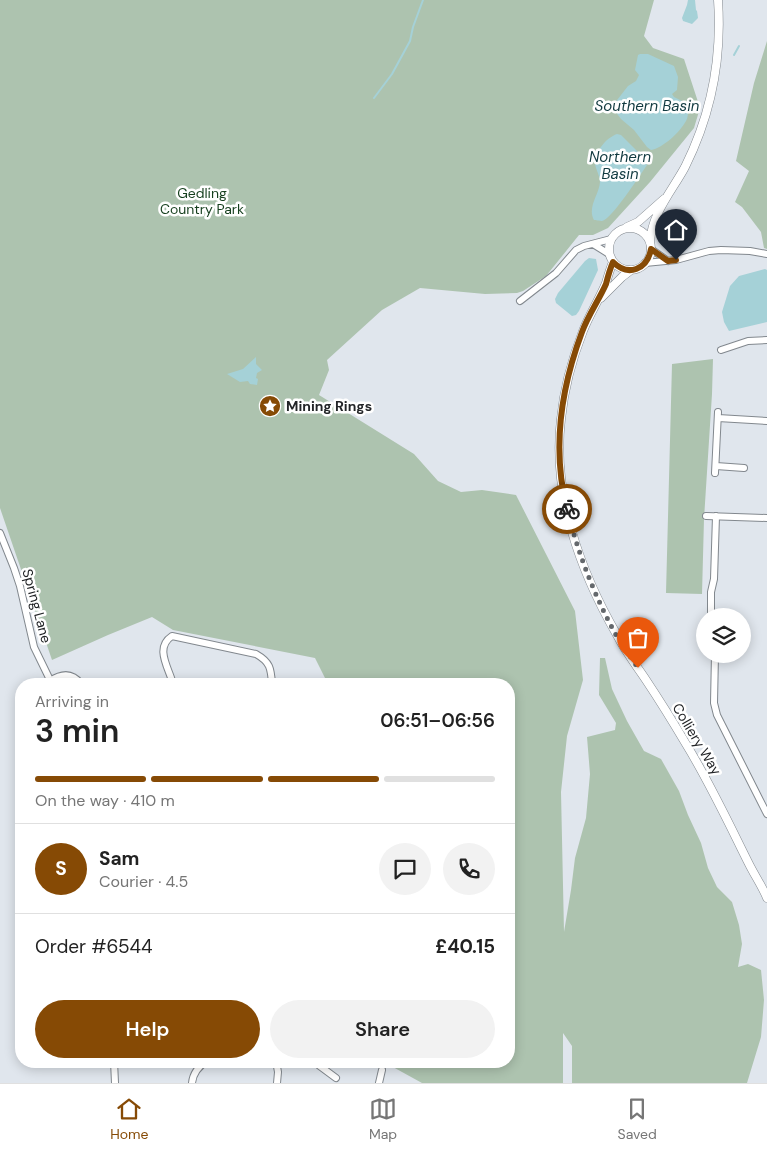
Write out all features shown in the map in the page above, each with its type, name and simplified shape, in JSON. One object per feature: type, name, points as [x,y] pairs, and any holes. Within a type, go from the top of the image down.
[{"type":"main road","points":[[665,198],[652,227],[650,256],[637,269],[631,270],[619,267],[611,258],[608,246],[611,239],[616,232],[638,222],[665,198],[674,187],[685,167],[701,130],[712,92],[717,64],[719,37],[718,0]]},
{"type":"main road","points":[[624,228],[638,229],[647,236],[650,245]]},
{"type":"main road","name":"Colliery Way","points":[[611,258],[605,284],[583,330],[572,362],[561,421],[560,461],[562,482],[573,533],[597,599],[613,629],[692,754],[767,898]]},
{"type":"main road","name":"Colliery Way","points":[[595,305],[631,270]]},
{"type":"main road","name":"Colliery Way","points":[[755,875],[767,887]]},
{"type":"street","points":[[520,301],[556,273],[576,250],[611,239]]},
{"type":"street","points":[[593,244],[611,258]]},
{"type":"street","points":[[650,245],[668,261]]},
{"type":"street","points":[[645,263],[684,259],[709,251],[721,250],[750,251],[767,254]]},
{"type":"street","points":[[721,350],[748,340],[767,340]]},
{"type":"street","points":[[744,468],[715,470],[718,415],[767,421]]},
{"type":"street","points":[[706,516],[767,518]]},
{"type":"street","points":[[712,608],[716,516]]},
{"type":"street","name":"Spring Lane","points":[[0,533],[20,586],[34,647],[49,678]]},
{"type":"street","points":[[171,678],[164,658],[163,647],[172,636],[256,654],[265,659],[271,670],[272,678]]},
{"type":"street","points":[[715,663],[714,703],[717,715],[767,814]]},
{"type":"street","points":[[56,678],[58,676],[70,675],[76,678]]},
{"type":"street","points":[[114,1068],[115,1083]]},
{"type":"street","points":[[192,1083],[194,1075],[199,1068]]},
{"type":"street","points":[[277,1068],[277,1083]]},
{"type":"street","points":[[322,1068],[333,1075],[335,1068]]},
{"type":"street","points":[[376,1082],[382,1070]]},
{"type":"green space","name":"Gedling Country Park","points":[[0,0],[654,0],[644,36],[653,48],[684,59],[700,108],[694,128],[650,182],[608,228],[593,235],[579,235],[546,276],[523,291],[517,293],[485,294],[420,288],[382,310],[327,360],[329,370],[319,395],[414,454],[438,481],[461,492],[482,490],[516,495],[575,611],[583,680],[567,736],[561,792],[564,932],[575,858],[586,818],[590,774],[587,737],[615,730],[616,723],[599,695],[600,658],[605,658],[612,689],[627,721],[644,751],[661,759],[679,791],[717,887],[732,902],[742,944],[738,967],[748,964],[761,970],[764,1000],[761,1037],[747,1083],[572,1083],[572,1046],[563,1033],[563,1083],[422,1083],[395,1068],[515,1068],[515,678],[325,678],[315,658],[173,630],[152,617],[52,660],[0,508]]},
{"type":"green space","points":[[767,41],[767,249],[764,248],[761,232],[742,207],[735,202],[749,171],[736,161],[754,83]]},
{"type":"green space","points":[[713,359],[704,519],[702,594],[666,593],[672,364]]},
{"type":"water","points":[[688,0],[695,0],[697,11],[698,18],[692,24],[683,21],[682,18]]},
{"type":"water","name":"Southern Basin","points":[[648,54],[674,66],[678,77],[677,90],[672,94],[682,101],[688,109],[687,120],[680,130],[666,143],[651,150],[634,130],[621,119],[615,111],[614,104],[628,86],[636,81],[639,75],[635,70],[638,55]]},
{"type":"water","name":"Northern Basin","points":[[617,134],[621,135],[641,155],[647,165],[612,213],[602,221],[594,220],[592,210],[600,182],[595,159],[602,146]]},
{"type":"water","points":[[589,258],[596,259],[598,270],[579,311],[576,315],[572,316],[556,303],[555,299],[558,293]]},
{"type":"water","points":[[767,270],[767,322],[729,331],[724,322],[722,312],[730,286],[739,276]]},
{"type":"water","points":[[256,357],[256,364],[262,370],[257,373],[257,385],[250,384],[248,381],[240,382],[227,374],[243,369]]},
{"type":"waterway","points":[[374,98],[392,74],[410,41],[423,0]]},
{"type":"waterway","points":[[734,55],[739,46]]},
{"type":"way so far","points":[[567,509],[582,562],[597,599],[617,637],[638,668]]},
{"type":"place","name":"Mining Rings","points":[[270,406]]},
{"type":"route","points":[[567,509],[560,461],[561,421],[572,362],[583,330],[605,284],[613,262],[625,270],[637,269],[647,261],[651,249],[668,261],[676,260]]}]
